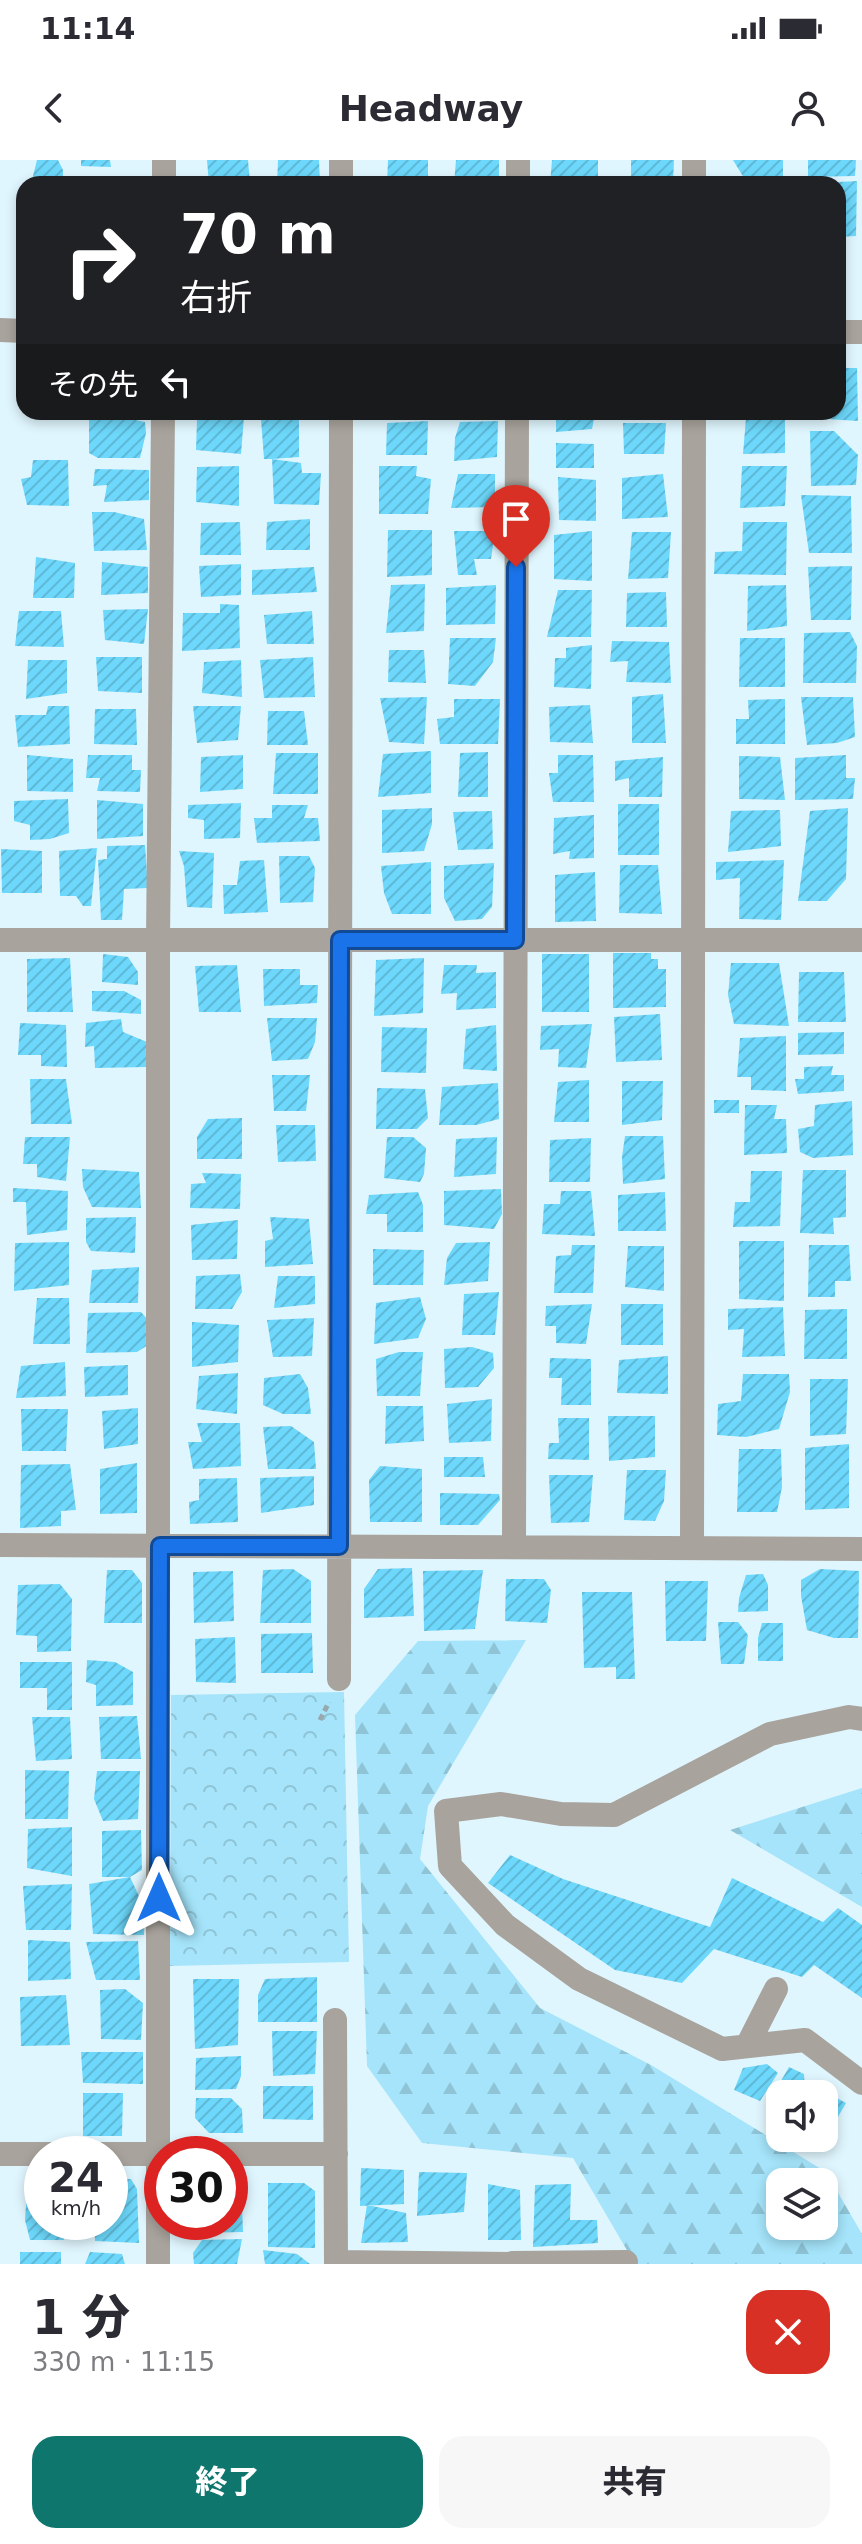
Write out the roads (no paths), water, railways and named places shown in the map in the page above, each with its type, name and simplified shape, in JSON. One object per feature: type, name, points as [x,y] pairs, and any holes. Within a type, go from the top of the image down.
[{"type":"street","points":[[158,2136],[158,940],[163,420]]},
{"type":"street","points":[[339,1679],[341,420]]},
{"type":"street","points":[[514,1547],[517,420]]},
{"type":"street","points":[[692,1548],[694,420]]},
{"type":"street","points":[[0,940],[862,940]]},
{"type":"street","points":[[0,1545],[862,1549]]},
{"type":"street","points":[[862,1719],[849,1717],[770,1734],[614,1815],[561,1814],[501,1804],[446,1811],[450,1866],[505,1925],[579,1979],[722,2049],[805,2040],[862,2083]]},
{"type":"street","points":[[747,2046],[776,1989]]},
{"type":"street","points":[[335,2020],[336,2263],[626,2262]]},
{"type":"street","points":[[0,2154],[144,2154]]},
{"type":"street","points":[[248,2154],[336,2154]]},
{"type":"street","points":[[158,2240],[158,2264]]}]
